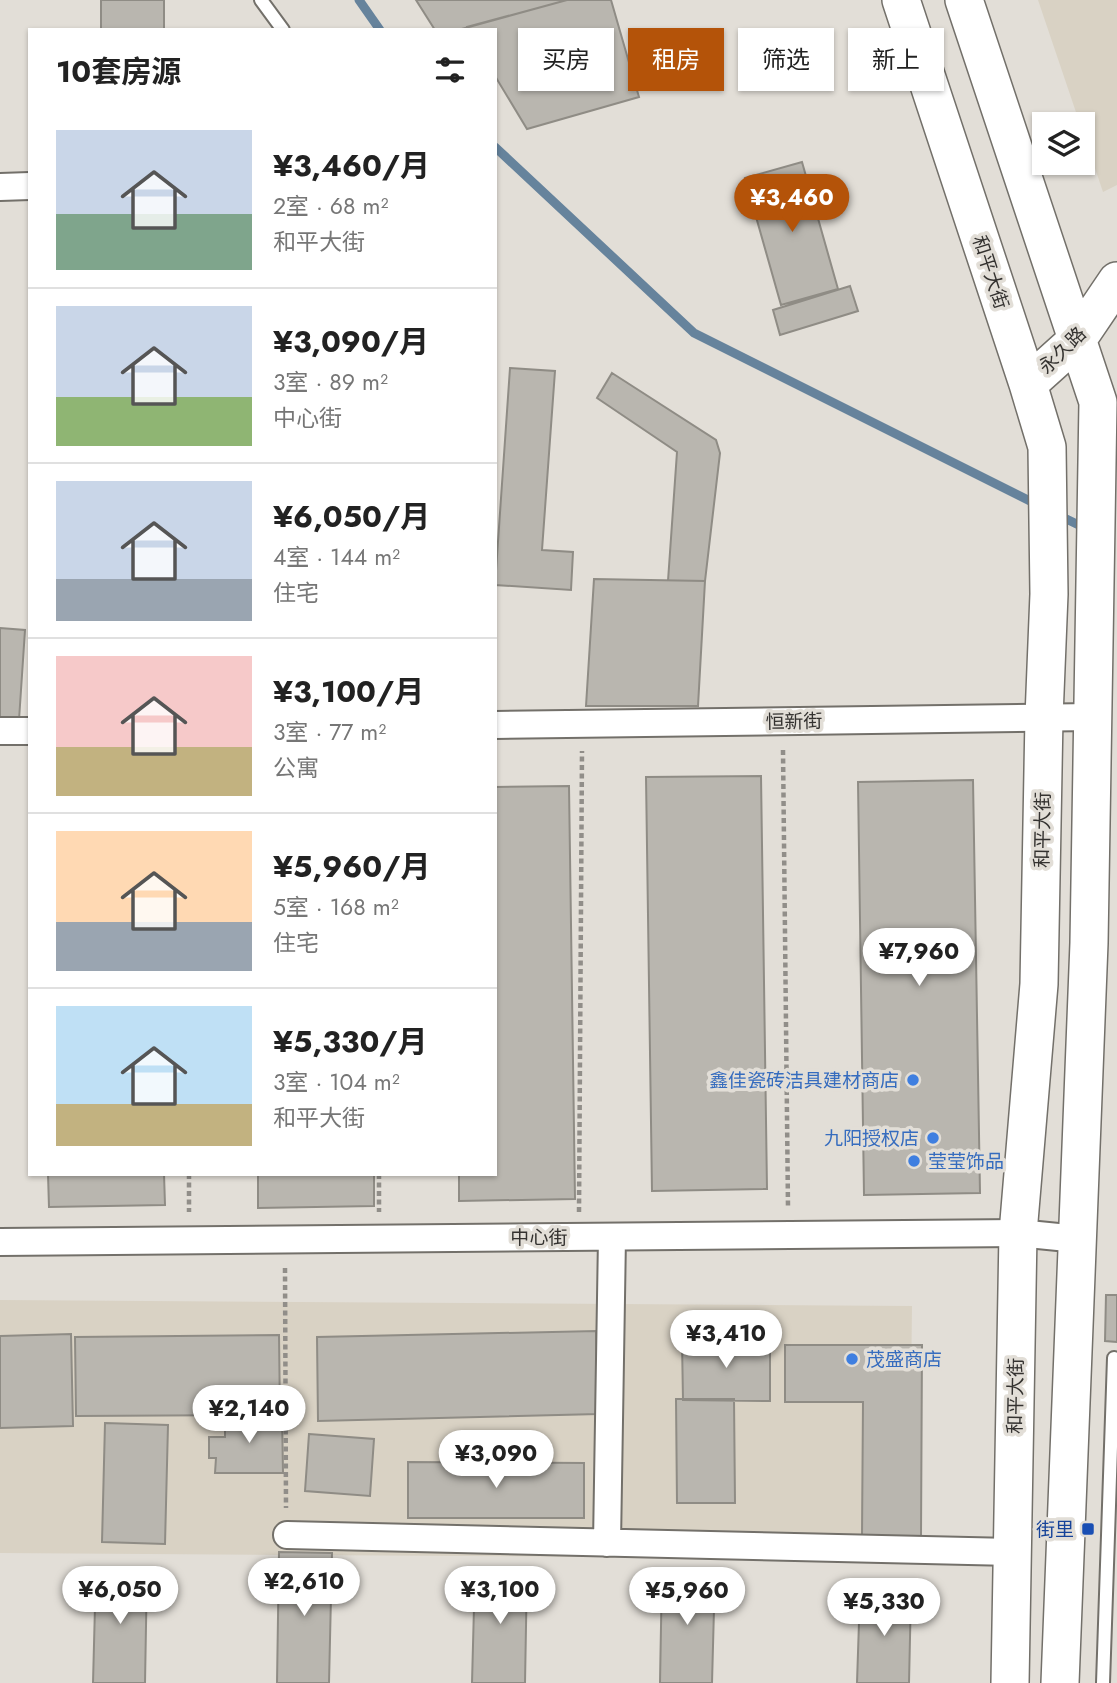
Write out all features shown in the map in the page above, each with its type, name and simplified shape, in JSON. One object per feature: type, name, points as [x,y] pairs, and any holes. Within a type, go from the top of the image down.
[{"type":"main road","name":"和平大街","points":[[901,0],[1047,447],[1049,594],[1039,984],[1018,1233],[1010,1683]]},
{"type":"main road","points":[[964,0],[1098,402],[1088,957],[1060,1683]]},
{"type":"main road","name":"永久路","points":[[1028,384],[1077,340],[1117,281]]},
{"type":"street","points":[[0,187],[28,186]]},
{"type":"street","name":"恒新街","points":[[497,725],[1093,717]]},
{"type":"street","points":[[0,731],[28,731]]},
{"type":"street","name":"中心街","points":[[0,1242],[1018,1233],[1078,1239]]},
{"type":"street","points":[[607,1543],[611,1237]]},
{"type":"street","points":[[287,1535],[1012,1552]]},
{"type":"lane","points":[[261,0],[282,28]]},
{"type":"lane","points":[[1103,1683],[1114,1358]]},
{"type":"path","points":[[783,721],[788,1235]]},
{"type":"path","points":[[579,1237],[582,724]]},
{"type":"path","points":[[189,1176],[189,1240]]},
{"type":"path","points":[[379,1176],[379,1238]]},
{"type":"path","points":[[285,1239],[287,1535]]},
{"type":"shaded area","points":[[1038,0],[1117,0],[1117,185],[1103,192],[1095,168],[1095,112],[1076,112]]},
{"type":"shaded area","points":[[0,1300],[912,1306],[909,1559],[0,1553]]},
{"type":"building","points":[[101,0],[164,0],[164,28],[101,28]]},
{"type":"building","points":[[416,0],[567,0],[465,28],[434,28]]},
{"type":"building","points":[[567,0],[611,0],[628,59],[628,91],[637,91],[639,97],[527,129],[497,79],[497,28],[467,28]]},
{"type":"building","points":[[802,162],[838,289],[781,305],[745,178]]},
{"type":"building","points":[[850,286],[858,311],[780,335],[773,310]]},
{"type":"building","points":[[510,368],[555,371],[542,550],[573,552],[571,590],[497,585]]},
{"type":"building","points":[[612,373],[716,440],[720,453],[705,581],[668,581],[677,452],[597,398]]},
{"type":"building","points":[[594,579],[705,581],[698,706],[586,706]]},
{"type":"building","points":[[0,628],[25,630],[19,720],[0,719]]},
{"type":"building","points":[[761,776],[767,1189],[652,1191],[646,777]]},
{"type":"building","points":[[973,780],[980,1193],[864,1195],[858,782]]},
{"type":"building","points":[[569,786],[575,1199],[459,1201],[459,1176],[497,1176],[497,787]]},
{"type":"building","points":[[48,1176],[164,1176],[165,1205],[49,1207]]},
{"type":"building","points":[[258,1176],[374,1176],[374,1206],[258,1208]]},
{"type":"building","points":[[1106,1295],[1117,1295],[1117,1342],[1105,1341]]},
{"type":"building","points":[[596,1331],[598,1414],[318,1421],[317,1337]]},
{"type":"building","points":[[71,1334],[73,1426],[0,1428],[0,1336]]},
{"type":"building","points":[[279,1335],[280,1415],[76,1416],[75,1337]]},
{"type":"building","points":[[770,1340],[770,1401],[683,1400],[682,1341]]},
{"type":"building","points":[[785,1345],[922,1345],[921,1536],[862,1536],[863,1402],[785,1402]]},
{"type":"building","points":[[676,1399],[734,1399],[735,1503],[677,1503]]},
{"type":"building","points":[[225,1415],[282,1415],[283,1473],[215,1473],[216,1458],[209,1458],[209,1437],[225,1437]]},
{"type":"building","points":[[105,1423],[168,1425],[165,1544],[102,1542]]},
{"type":"building","points":[[309,1434],[374,1439],[370,1496],[305,1491]]},
{"type":"building","points":[[408,1462],[584,1463],[584,1518],[408,1518]]},
{"type":"building","points":[[279,1552],[332,1553],[329,1683],[277,1683]]},
{"type":"building","points":[[96,1568],[147,1569],[145,1683],[93,1683]]},
{"type":"building","points":[[475,1569],[527,1570],[525,1683],[472,1683]]},
{"type":"building","points":[[662,1571],[715,1572],[712,1683],[660,1683]]},
{"type":"building","points":[[860,1592],[911,1593],[909,1683],[857,1683]]},
{"type":"waterway","points":[[359,0],[379,28]]},
{"type":"waterway","points":[[497,149],[694,333],[1040,506]]},
{"type":"waterway","points":[[1056,514],[1087,529]]},
{"type":"place","name":"鑫佳瓷砖洁具建材商店","points":[[913,1080]]},
{"type":"place","name":"九阳授权店","points":[[933,1138]]},
{"type":"place","name":"莹莹饰品","points":[[914,1161]]},
{"type":"place","name":"茂盛商店","points":[[852,1359]]},
{"type":"place","name":"街里","points":[[1088,1529]]}]
